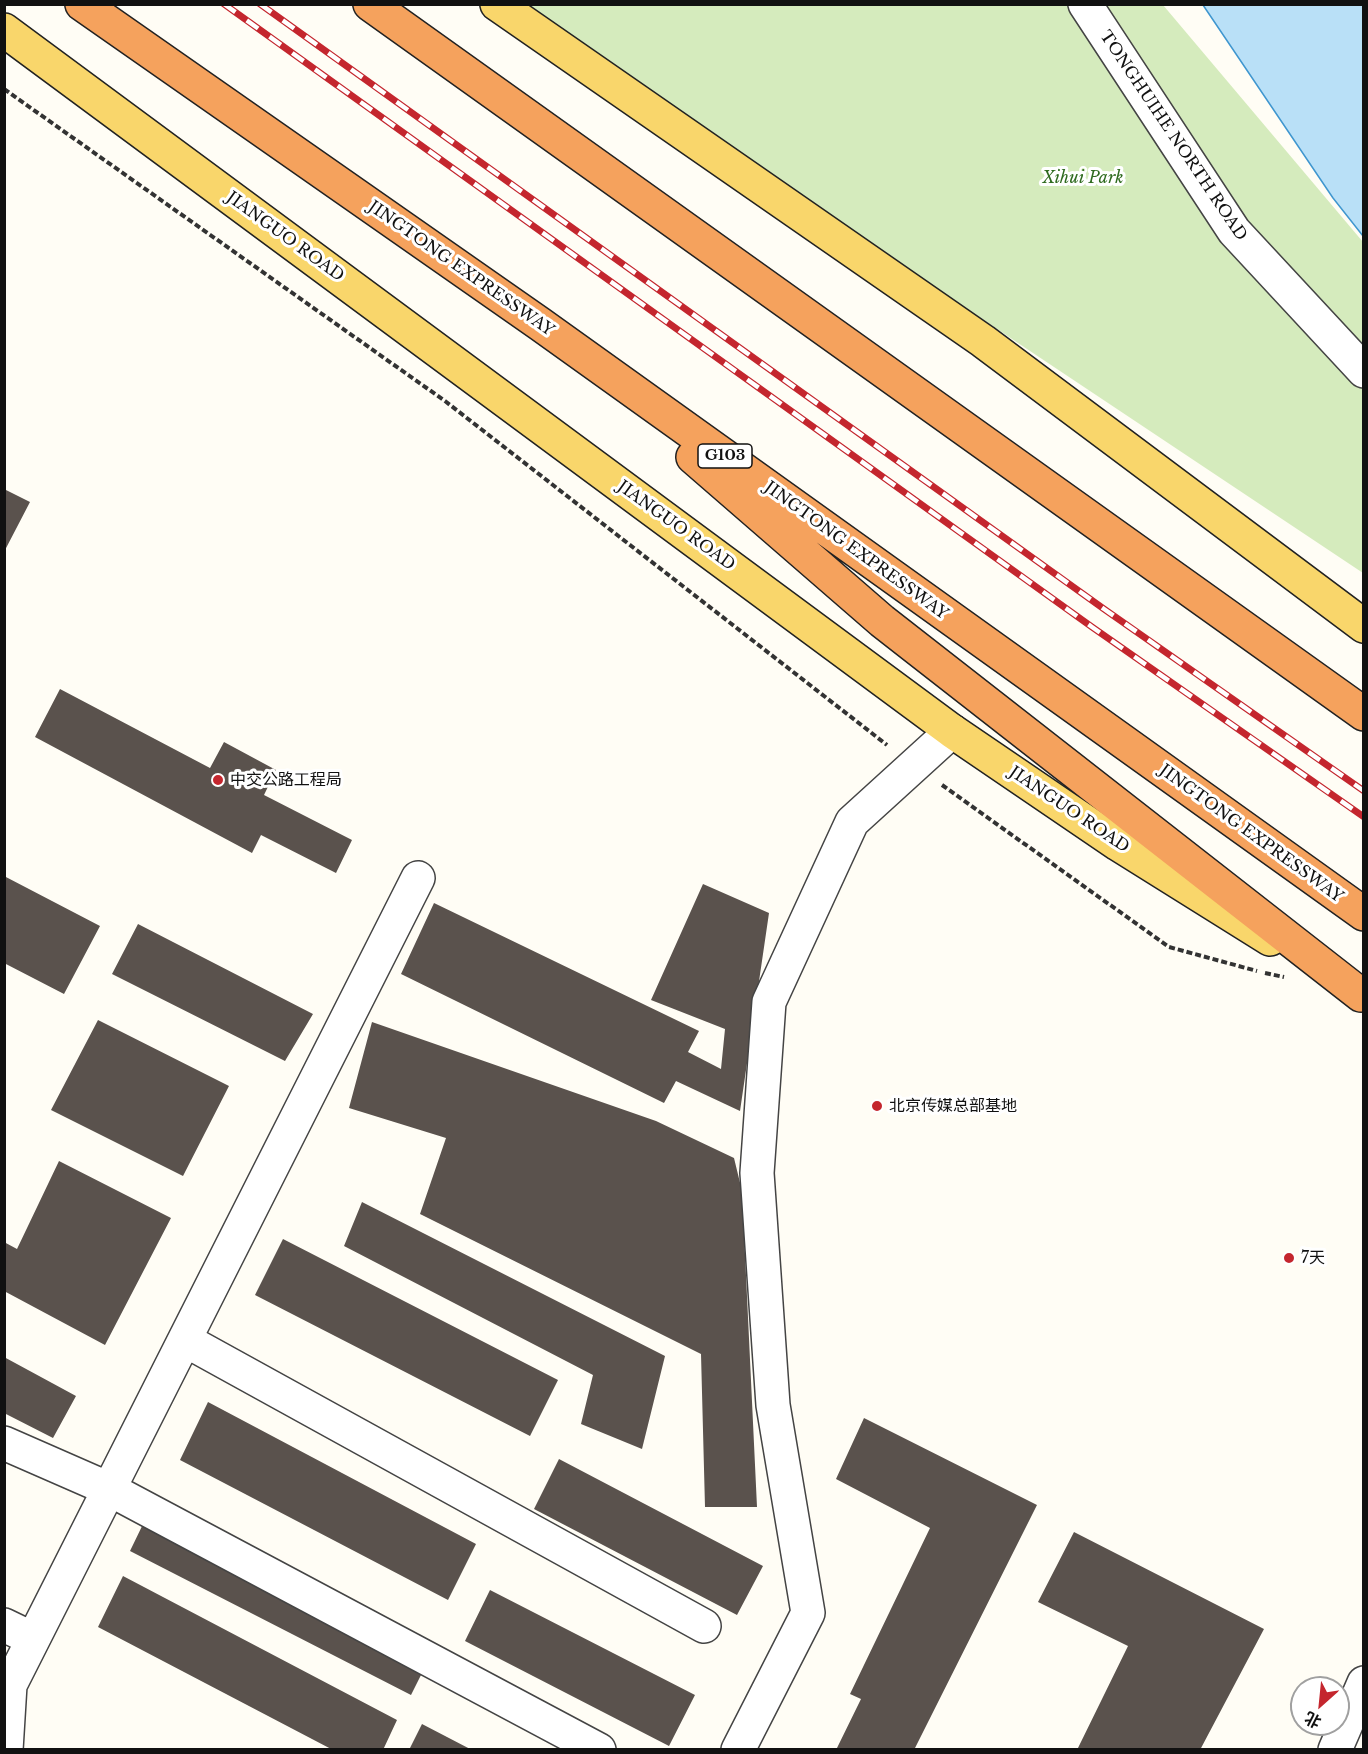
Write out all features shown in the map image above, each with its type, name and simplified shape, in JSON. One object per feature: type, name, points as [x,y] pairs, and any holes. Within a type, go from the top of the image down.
[{"type":"highway","name":"JINGTONG EXPRESSWAY","points":[[82,4],[540,324],[1364,914]]},
{"type":"highway","points":[[370,4],[1364,714]]},
{"type":"highway","points":[[540,324],[882,621],[1362,996]]},
{"type":"main road","points":[[497,4],[983,341],[1364,626]]},
{"type":"main road","name":"JIANGUO ROAD","points":[[4,30],[952,731],[1118,844],[1362,996]]},
{"type":"street","name":"TONGHUIHE NORTH ROAD","points":[[1085,4],[1234,231],[1364,371]]},
{"type":"street","points":[[738,1749],[808,1612],[773,1405],[759,1208],[757,1173],[769,1002],[852,822],[952,731]]},
{"type":"street","points":[[6,1749],[7,1687],[19,1632],[109,1490],[418,878]]},
{"type":"street","points":[[185,1340],[704,1626]]},
{"type":"street","points":[[4,1443],[109,1490],[599,1749]]},
{"type":"street","points":[[1335,1749],[1364,1683]]},
{"type":"path","points":[[4,89],[446,401],[914,766],[1169,947],[1292,979]]},
{"type":"green space","name":"Xihui Park","points":[[511,5],[1163,5],[1363,242],[1363,573]]},
{"type":"water","points":[[1203,5],[1363,5],[1363,236],[1333,198]]},
{"type":"building","points":[[4,489],[30,502],[4,552]]},
{"type":"building","points":[[60,689],[210,768],[224,742],[276,770],[264,795],[352,840],[336,873],[261,835],[252,853],[35,737]]},
{"type":"building","points":[[4,876],[100,926],[64,994],[4,963]]},
{"type":"building","points":[[703,884],[769,913],[740,1111],[676,1081],[664,1103],[401,974],[434,903],[699,1031],[688,1052],[721,1069],[725,1029],[651,1000]]},
{"type":"building","points":[[138,924],[313,1014],[285,1061],[112,974]]},
{"type":"building","points":[[98,1020],[229,1086],[183,1176],[51,1110]]},
{"type":"building","points":[[372,1022],[656,1121],[734,1158],[742,1191],[757,1507],[705,1507],[701,1354],[420,1214],[446,1138],[349,1108]]},
{"type":"building","points":[[59,1161],[171,1218],[105,1345],[4,1291],[4,1242],[17,1249]]},
{"type":"building","points":[[362,1202],[665,1356],[642,1449],[581,1424],[593,1375],[344,1246]]},
{"type":"building","points":[[283,1239],[558,1380],[530,1436],[255,1295]]},
{"type":"building","points":[[4,1357],[76,1396],[53,1438],[4,1413]]},
{"type":"building","points":[[208,1402],[476,1544],[448,1600],[180,1460]]},
{"type":"building","points":[[864,1418],[1037,1505],[914,1750],[836,1750],[861,1699],[850,1694],[930,1528],[836,1479]]},
{"type":"building","points":[[559,1459],[763,1566],[737,1615],[534,1509]]},
{"type":"building","points":[[145,1520],[426,1665],[411,1695],[130,1551]]},
{"type":"building","points":[[1074,1532],[1264,1629],[1200,1750],[1077,1750],[1128,1646],[1038,1602]]},
{"type":"building","points":[[123,1576],[397,1720],[383,1750],[333,1750],[98,1627]]},
{"type":"building","points":[[490,1590],[695,1695],[669,1746],[465,1641]]},
{"type":"building","points":[[422,1724],[472,1750],[409,1750]]},
{"type":"railway","points":[[224,4],[1092,627],[1364,817]]},
{"type":"railway","points":[[260,4],[1104,609],[1364,791]]},
{"type":"place","name":"中交公路工程局","points":[[218,780]]},
{"type":"place","name":"北京传媒总部基地","points":[[877,1106]]},
{"type":"place","name":"7天","points":[[1289,1258]]}]
